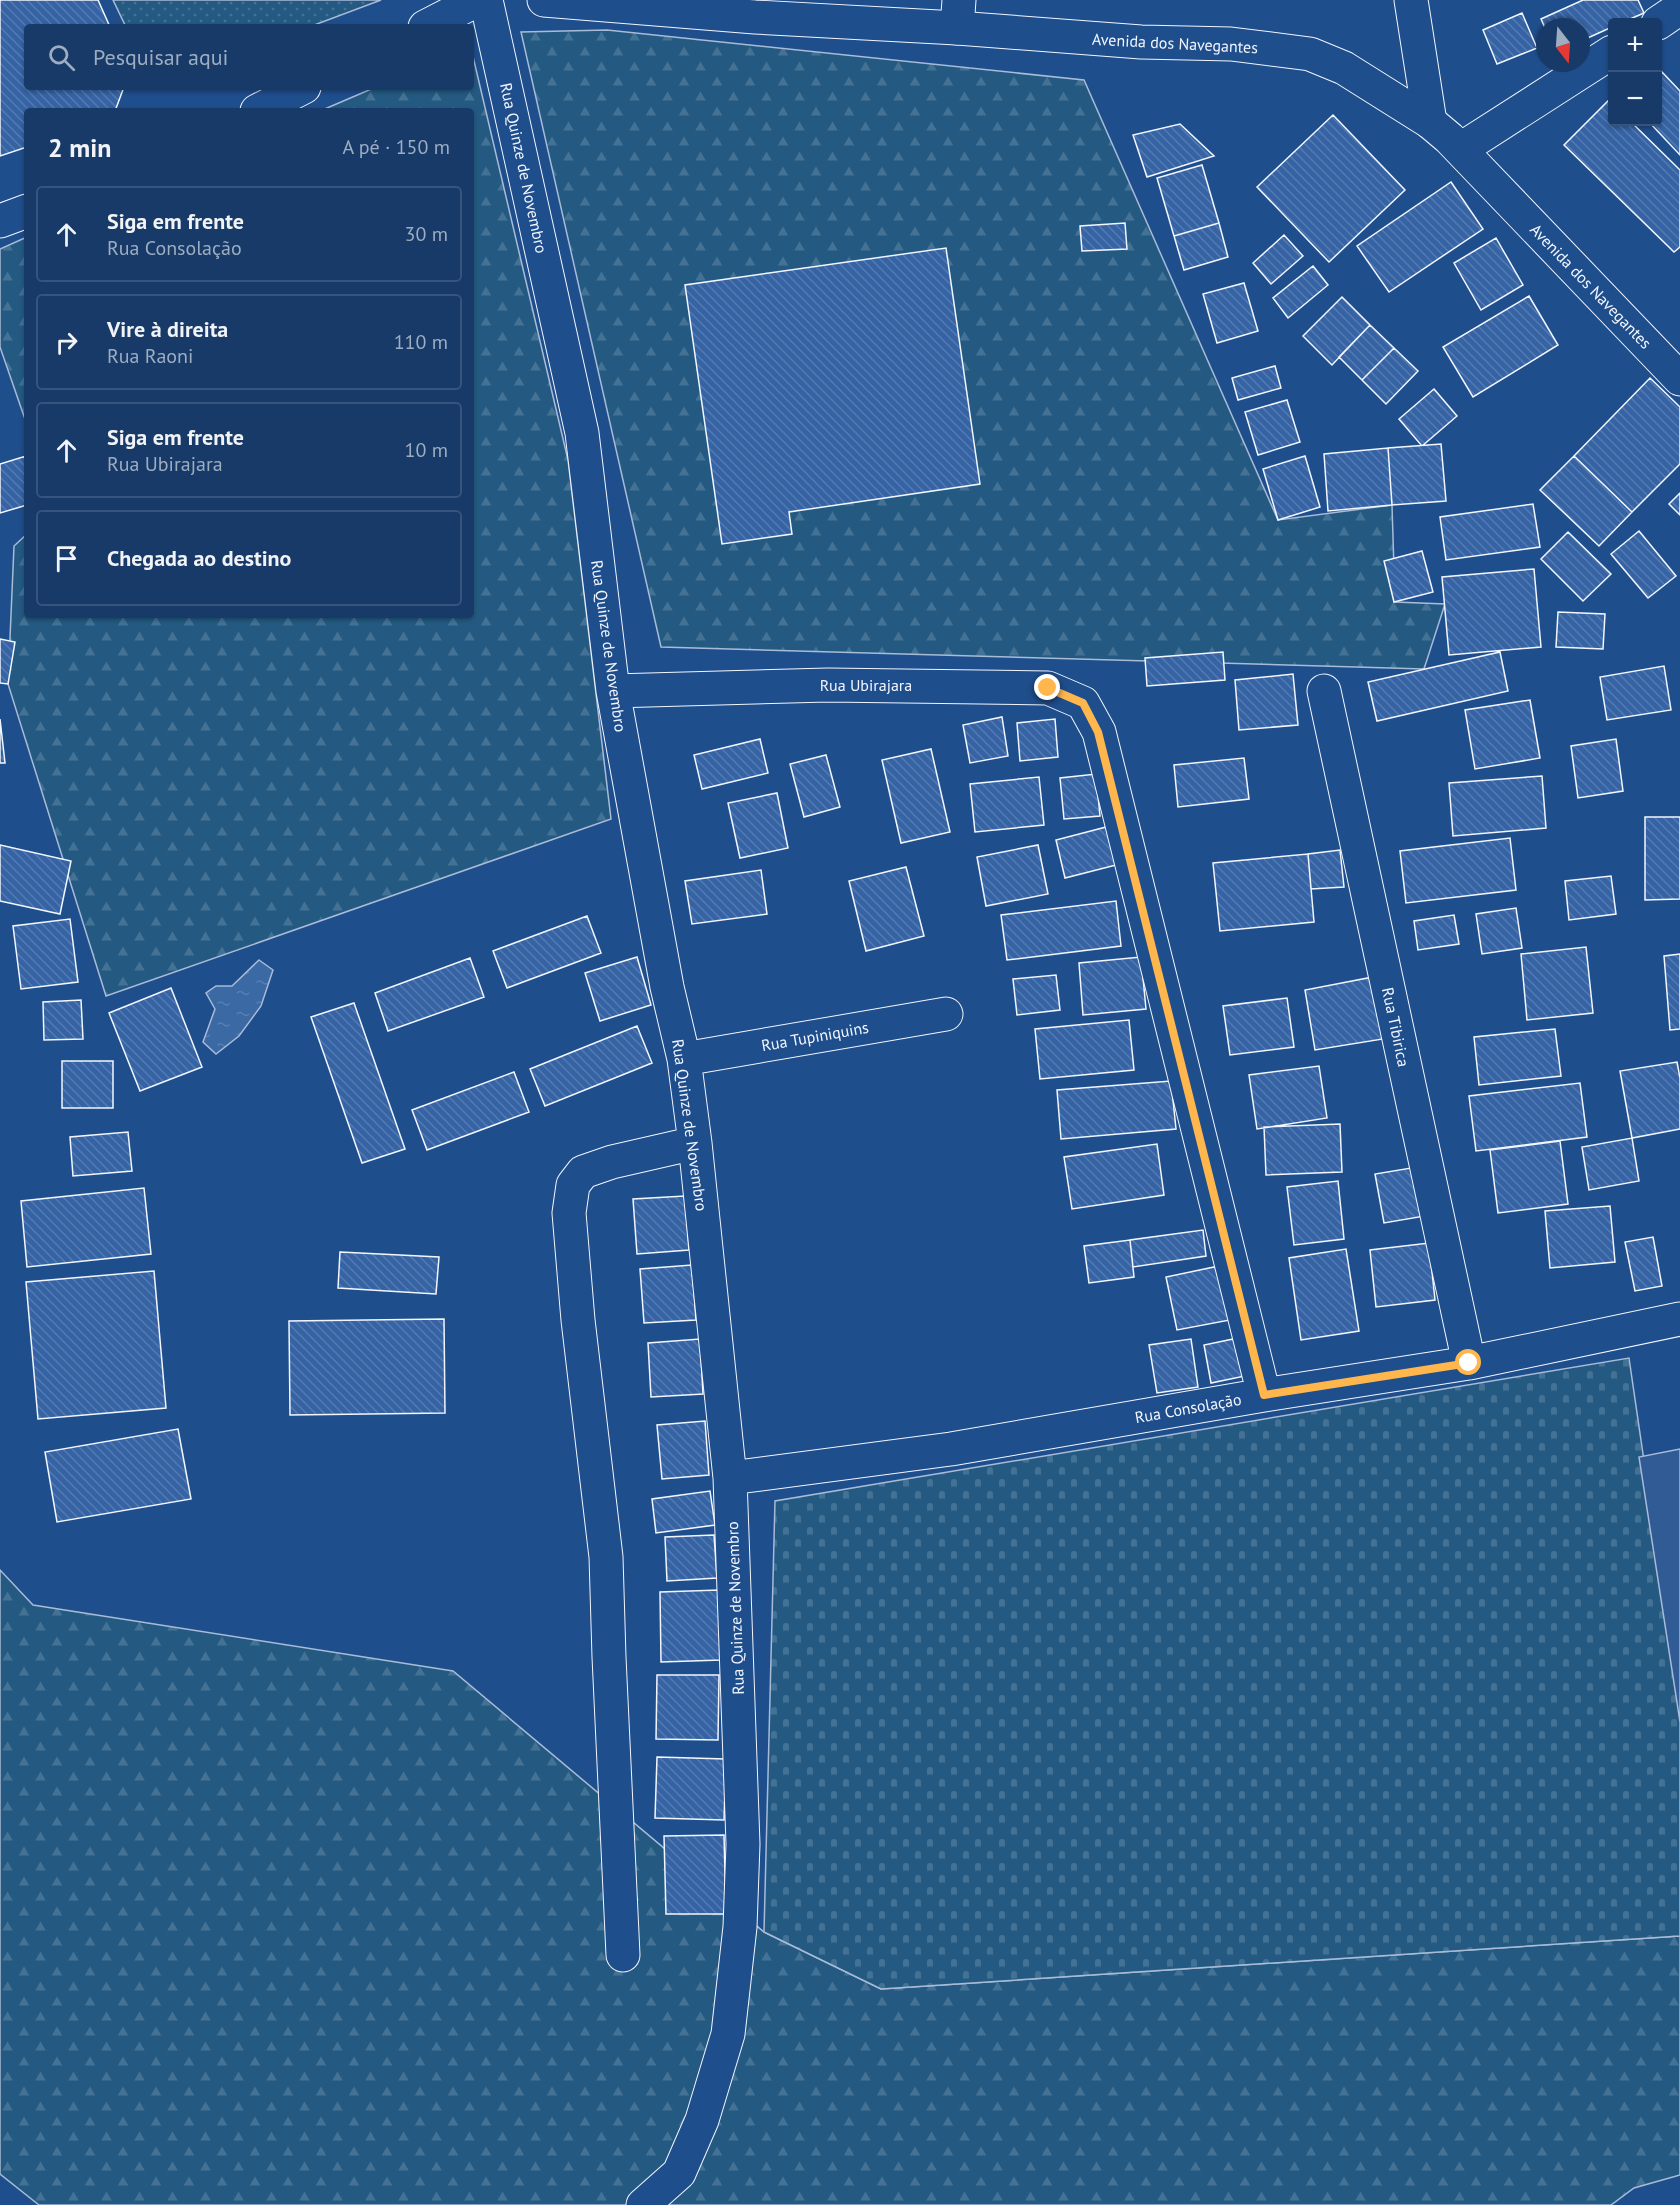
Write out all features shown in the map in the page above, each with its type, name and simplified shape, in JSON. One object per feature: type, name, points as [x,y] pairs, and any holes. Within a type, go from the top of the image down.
[{"type":"street","points":[[431,24],[477,0]]},
{"type":"street","name":"Rua Quinze de Novembro","points":[[486,0],[582,434],[613,691],[667,987],[684,1059],[730,1478],[743,1844],[740,1927],[728,2034],[702,2120],[679,2173],[643,2205]]},
{"type":"street","name":"Avenida dos Navegantes","points":[[544,0],[755,17],[958,14],[1141,42],[1231,44],[1310,54],[1344,68],[1430,122],[1461,149],[1680,379]]},
{"type":"street","points":[[1411,0],[1430,122]]},
{"type":"street","points":[[1662,20],[1680,9]]},
{"type":"street","points":[[1461,149],[1608,55]]},
{"type":"street","points":[[263,108],[298,90]]},
{"type":"street","points":[[0,221],[24,212]]},
{"type":"street","name":"Rua Ubirajara","points":[[613,691],[828,685],[1048,688],[1083,703],[1098,732],[1264,1395]]},
{"type":"street","name":"Rua Tibirica","points":[[1324,692],[1469,1363]]},
{"type":"street","name":"Rua Tupiniquins","points":[[684,1059],[946,1014]]},
{"type":"street","points":[[623,1955],[606,1557],[568,1213],[573,1185],[583,1172],[612,1162],[695,1143]]},
{"type":"street","name":"Rua Consolação","points":[[730,1478],[951,1449],[1264,1395],[1469,1363],[1680,1319]]},
{"type":"green space","points":[[113,0],[381,0],[317,24],[125,24]]},
{"type":"green space","points":[[607,30],[1084,80],[1278,520],[1392,505],[1395,602],[1445,604],[1424,669],[661,647],[521,32]]},
{"type":"green space","points":[[474,61],[568,460],[611,819],[106,996],[8,684],[14,546],[24,537],[24,618],[474,618],[474,108],[327,108],[369,90],[474,90]]},
{"type":"green space","points":[[24,238],[24,416],[0,347],[0,249]]},
{"type":"green space","points":[[1629,1358],[1680,1708],[1680,1936],[881,1989],[764,1932],[775,1501]]},
{"type":"green space","points":[[0,1570],[33,1605],[453,1671],[764,1932],[881,1989],[1680,1936],[1680,2175],[1634,2188],[1611,2205],[39,2205],[0,2174]]},
{"type":"shaded area","points":[[1680,1449],[1680,1722],[1639,1457]]},
{"type":"water","points":[[259,960],[273,970],[261,1006],[239,1036],[216,1054],[203,1042],[215,1009],[206,993],[216,986],[232,986]]},
{"type":"building","points":[[0,0],[98,0],[109,24],[24,24],[24,90],[123,90],[116,108],[24,108],[24,148],[0,156]]},
{"type":"building","points":[[1583,0],[1638,0],[1644,13],[1632,18],[1608,18],[1608,29],[1590,37],[1590,18],[1543,18]]},
{"type":"building","points":[[1522,13],[1536,48],[1497,64],[1483,30]]},
{"type":"building","points":[[1662,72],[1680,91],[1680,155],[1653,126],[1662,126]]},
{"type":"building","points":[[1608,101],[1608,126],[1635,126],[1680,170],[1680,247],[1674,252],[1564,145]]},
{"type":"building","points":[[1333,115],[1405,190],[1329,262],[1257,187]]},
{"type":"building","points":[[1180,124],[1214,156],[1147,177],[1133,135]]},
{"type":"building","points":[[1202,165],[1219,223],[1174,236],[1157,178]]},
{"type":"building","points":[[1451,182],[1483,229],[1389,292],[1357,246]]},
{"type":"building","points":[[1125,223],[1127,249],[1082,251],[1080,226]]},
{"type":"building","points":[[1219,223],[1228,257],[1184,270],[1174,236]]},
{"type":"building","points":[[1284,235],[1303,256],[1271,284],[1253,263]]},
{"type":"building","points":[[1496,238],[1523,285],[1481,310],[1454,263]]},
{"type":"building","points":[[946,248],[980,484],[789,512],[792,534],[722,544],[685,285]]},
{"type":"building","points":[[1313,266],[1328,285],[1288,318],[1273,298]]},
{"type":"building","points":[[1244,283],[1258,331],[1217,343],[1203,294]]},
{"type":"building","points":[[1529,296],[1558,345],[1473,397],[1443,347]]},
{"type":"building","points":[[1342,297],[1370,325],[1332,365],[1303,336]]},
{"type":"building","points":[[1370,325],[1394,348],[1362,380],[1339,357]]},
{"type":"building","points":[[1394,348],[1418,371],[1386,404],[1362,380]]},
{"type":"building","points":[[1275,366],[1281,388],[1238,400],[1232,378]]},
{"type":"building","points":[[1650,378],[1680,407],[1680,464],[1632,512],[1574,456]]},
{"type":"building","points":[[1434,389],[1457,416],[1422,446],[1399,419]]},
{"type":"building","points":[[1287,400],[1300,442],[1258,455],[1245,412]]},
{"type":"building","points":[[1441,444],[1446,501],[1392,505],[1388,448]]},
{"type":"building","points":[[1388,448],[1392,505],[1328,511],[1324,454]]},
{"type":"building","points":[[1305,456],[1320,507],[1278,520],[1263,469]]},
{"type":"building","points":[[1574,456],[1632,512],[1599,546],[1540,490]]},
{"type":"building","points":[[24,457],[24,506],[0,513],[0,464]]},
{"type":"building","points":[[1680,493],[1680,515],[1669,504]]},
{"type":"building","points":[[1533,504],[1540,547],[1446,560],[1440,517]]},
{"type":"building","points":[[1639,531],[1676,576],[1648,598],[1611,554]]},
{"type":"building","points":[[1568,532],[1611,574],[1583,601],[1541,559]]},
{"type":"building","points":[[1422,551],[1433,592],[1394,602],[1384,561]]},
{"type":"building","points":[[1534,569],[1541,647],[1449,655],[1442,577]]},
{"type":"building","points":[[1558,612],[1605,614],[1603,649],[1556,647]]},
{"type":"building","points":[[0,639],[15,642],[8,684],[0,683]]},
{"type":"building","points":[[1223,652],[1225,680],[1147,686],[1145,658]]},
{"type":"building","points":[[1500,652],[1508,691],[1377,721],[1368,682]]},
{"type":"building","points":[[1664,666],[1671,710],[1607,720],[1600,677]]},
{"type":"building","points":[[1293,674],[1298,725],[1239,730],[1235,680]]},
{"type":"building","points":[[1530,700],[1540,758],[1475,769],[1465,710]]},
{"type":"building","points":[[1002,717],[1008,756],[970,763],[963,725]]},
{"type":"building","points":[[0,719],[5,763],[0,763]]},
{"type":"building","points":[[1055,719],[1058,757],[1020,761],[1017,723]]},
{"type":"building","points":[[760,739],[768,773],[702,789],[694,755]]},
{"type":"building","points":[[1616,739],[1623,791],[1578,798],[1571,746]]},
{"type":"building","points":[[931,749],[950,832],[901,843],[882,760]]},
{"type":"building","points":[[826,755],[840,807],[804,817],[790,764]]},
{"type":"building","points":[[1244,758],[1249,799],[1178,807],[1174,765]]},
{"type":"building","points":[[1096,774],[1100,816],[1064,819],[1060,778]]},
{"type":"building","points":[[1542,776],[1546,828],[1453,836],[1449,783]]},
{"type":"building","points":[[1039,777],[1044,825],[975,832],[970,784]]},
{"type":"building","points":[[777,793],[788,848],[740,858],[728,803]]},
{"type":"building","points":[[1645,817],[1680,817],[1680,899],[1645,900]]},
{"type":"building","points":[[1110,826],[1120,864],[1065,878],[1056,840]]},
{"type":"building","points":[[1510,838],[1516,890],[1406,903],[1400,851]]},
{"type":"building","points":[[0,845],[71,861],[60,914],[0,901]]},
{"type":"building","points":[[1038,845],[1048,894],[986,906],[977,857]]},
{"type":"building","points":[[1340,850],[1344,887],[1311,889],[1308,854]]},
{"type":"building","points":[[1308,854],[1314,922],[1220,931],[1213,863]]},
{"type":"building","points":[[906,867],[924,936],[866,951],[849,881]]},
{"type":"building","points":[[761,870],[767,914],[692,924],[685,881]]},
{"type":"building","points":[[1611,876],[1616,914],[1569,920],[1565,881]]},
{"type":"building","points":[[1116,901],[1121,946],[1007,960],[1001,915]]},
{"type":"building","points":[[1516,908],[1522,948],[1482,954],[1476,914]]},
{"type":"building","points":[[1454,915],[1459,944],[1418,950],[1414,921]]},
{"type":"building","points":[[587,916],[601,953],[507,988],[493,951]]},
{"type":"building","points":[[70,919],[78,982],[21,989],[13,926]]},
{"type":"building","points":[[1586,947],[1593,1013],[1527,1020],[1521,954]]},
{"type":"building","points":[[1680,954],[1680,1029],[1670,1030],[1664,956]]},
{"type":"building","points":[[637,957],[651,1005],[600,1021],[585,973]]},
{"type":"building","points":[[1141,957],[1146,1009],[1083,1015],[1079,963]]},
{"type":"building","points":[[470,958],[484,997],[388,1031],[375,993]]},
{"type":"building","points":[[1056,975],[1060,1010],[1017,1015],[1013,979]]},
{"type":"building","points":[[1373,977],[1383,1039],[1315,1050],[1305,990]]},
{"type":"building","points":[[171,988],[202,1067],[140,1091],[109,1013]]},
{"type":"building","points":[[1287,998],[1294,1047],[1230,1055],[1223,1006]]},
{"type":"building","points":[[81,1000],[83,1039],[44,1040],[43,1002]]},
{"type":"building","points":[[354,1003],[405,1149],[362,1163],[311,1017]]},
{"type":"building","points":[[1129,1020],[1134,1070],[1040,1079],[1035,1029]]},
{"type":"building","points":[[637,1026],[652,1063],[545,1106],[530,1069]]},
{"type":"building","points":[[1555,1029],[1561,1076],[1479,1085],[1474,1037]]},
{"type":"building","points":[[62,1061],[113,1061],[113,1108],[62,1108]]},
{"type":"building","points":[[1677,1062],[1680,1078],[1680,1129],[1632,1138],[1620,1071]]},
{"type":"building","points":[[1319,1066],[1327,1118],[1257,1129],[1249,1075]]},
{"type":"building","points":[[514,1072],[529,1112],[427,1150],[412,1110]]},
{"type":"building","points":[[1171,1081],[1176,1129],[1061,1139],[1057,1090]]},
{"type":"building","points":[[1580,1083],[1587,1137],[1476,1151],[1469,1096]]},
{"type":"building","points":[[1340,1124],[1342,1172],[1266,1175],[1264,1127]]},
{"type":"building","points":[[128,1132],[132,1171],[73,1176],[70,1137]]},
{"type":"building","points":[[1632,1138],[1639,1181],[1589,1190],[1582,1147]]},
{"type":"building","points":[[1560,1141],[1568,1204],[1498,1213],[1490,1150]]},
{"type":"building","points":[[1157,1144],[1164,1195],[1072,1209],[1064,1157]]},
{"type":"building","points":[[1417,1167],[1425,1216],[1384,1223],[1375,1174]]},
{"type":"building","points":[[1338,1181],[1344,1239],[1294,1245],[1287,1187]]},
{"type":"building","points":[[144,1188],[151,1254],[27,1267],[21,1201]]},
{"type":"building","points":[[685,1196],[689,1250],[637,1254],[633,1199]]},
{"type":"building","points":[[1610,1206],[1615,1262],[1550,1268],[1545,1211]]},
{"type":"building","points":[[1203,1230],[1206,1256],[1133,1267],[1130,1240]]},
{"type":"building","points":[[1653,1237],[1662,1286],[1635,1291],[1625,1242]]},
{"type":"building","points":[[1130,1240],[1134,1277],[1089,1283],[1084,1246]]},
{"type":"building","points":[[1429,1243],[1435,1300],[1376,1307],[1370,1250]]},
{"type":"building","points":[[1346,1249],[1359,1331],[1301,1340],[1289,1258]]},
{"type":"building","points":[[340,1252],[439,1257],[436,1294],[338,1288]]},
{"type":"building","points":[[692,1265],[696,1320],[644,1323],[640,1269]]},
{"type":"building","points":[[1219,1266],[1230,1320],[1177,1330],[1166,1277]]},
{"type":"building","points":[[154,1271],[166,1408],[38,1419],[26,1282]]},
{"type":"building","points":[[444,1319],[445,1413],[290,1415],[289,1321]]},
{"type":"building","points":[[1238,1338],[1245,1376],[1211,1383],[1204,1345]]},
{"type":"building","points":[[700,1339],[703,1394],[651,1397],[648,1343]]},
{"type":"building","points":[[1191,1339],[1198,1387],[1157,1393],[1149,1345]]},
{"type":"building","points":[[705,1421],[709,1475],[662,1479],[657,1425]]},
{"type":"building","points":[[178,1429],[191,1499],[57,1522],[45,1452]]},
{"type":"building","points":[[710,1491],[715,1525],[656,1533],[652,1499]]},
{"type":"building","points":[[714,1535],[717,1578],[667,1581],[665,1537]]},
{"type":"building","points":[[719,1590],[721,1660],[661,1662],[660,1592]]},
{"type":"building","points":[[657,1675],[719,1675],[718,1740],[656,1739]]},
{"type":"building","points":[[657,1757],[726,1759],[724,1820],[655,1818]]},
{"type":"building","points":[[724,1835],[726,1914],[666,1914],[664,1836]]},
{"type":"route","points":[[1048,688],[1083,703],[1098,732],[1264,1395],[1469,1363]]}]
